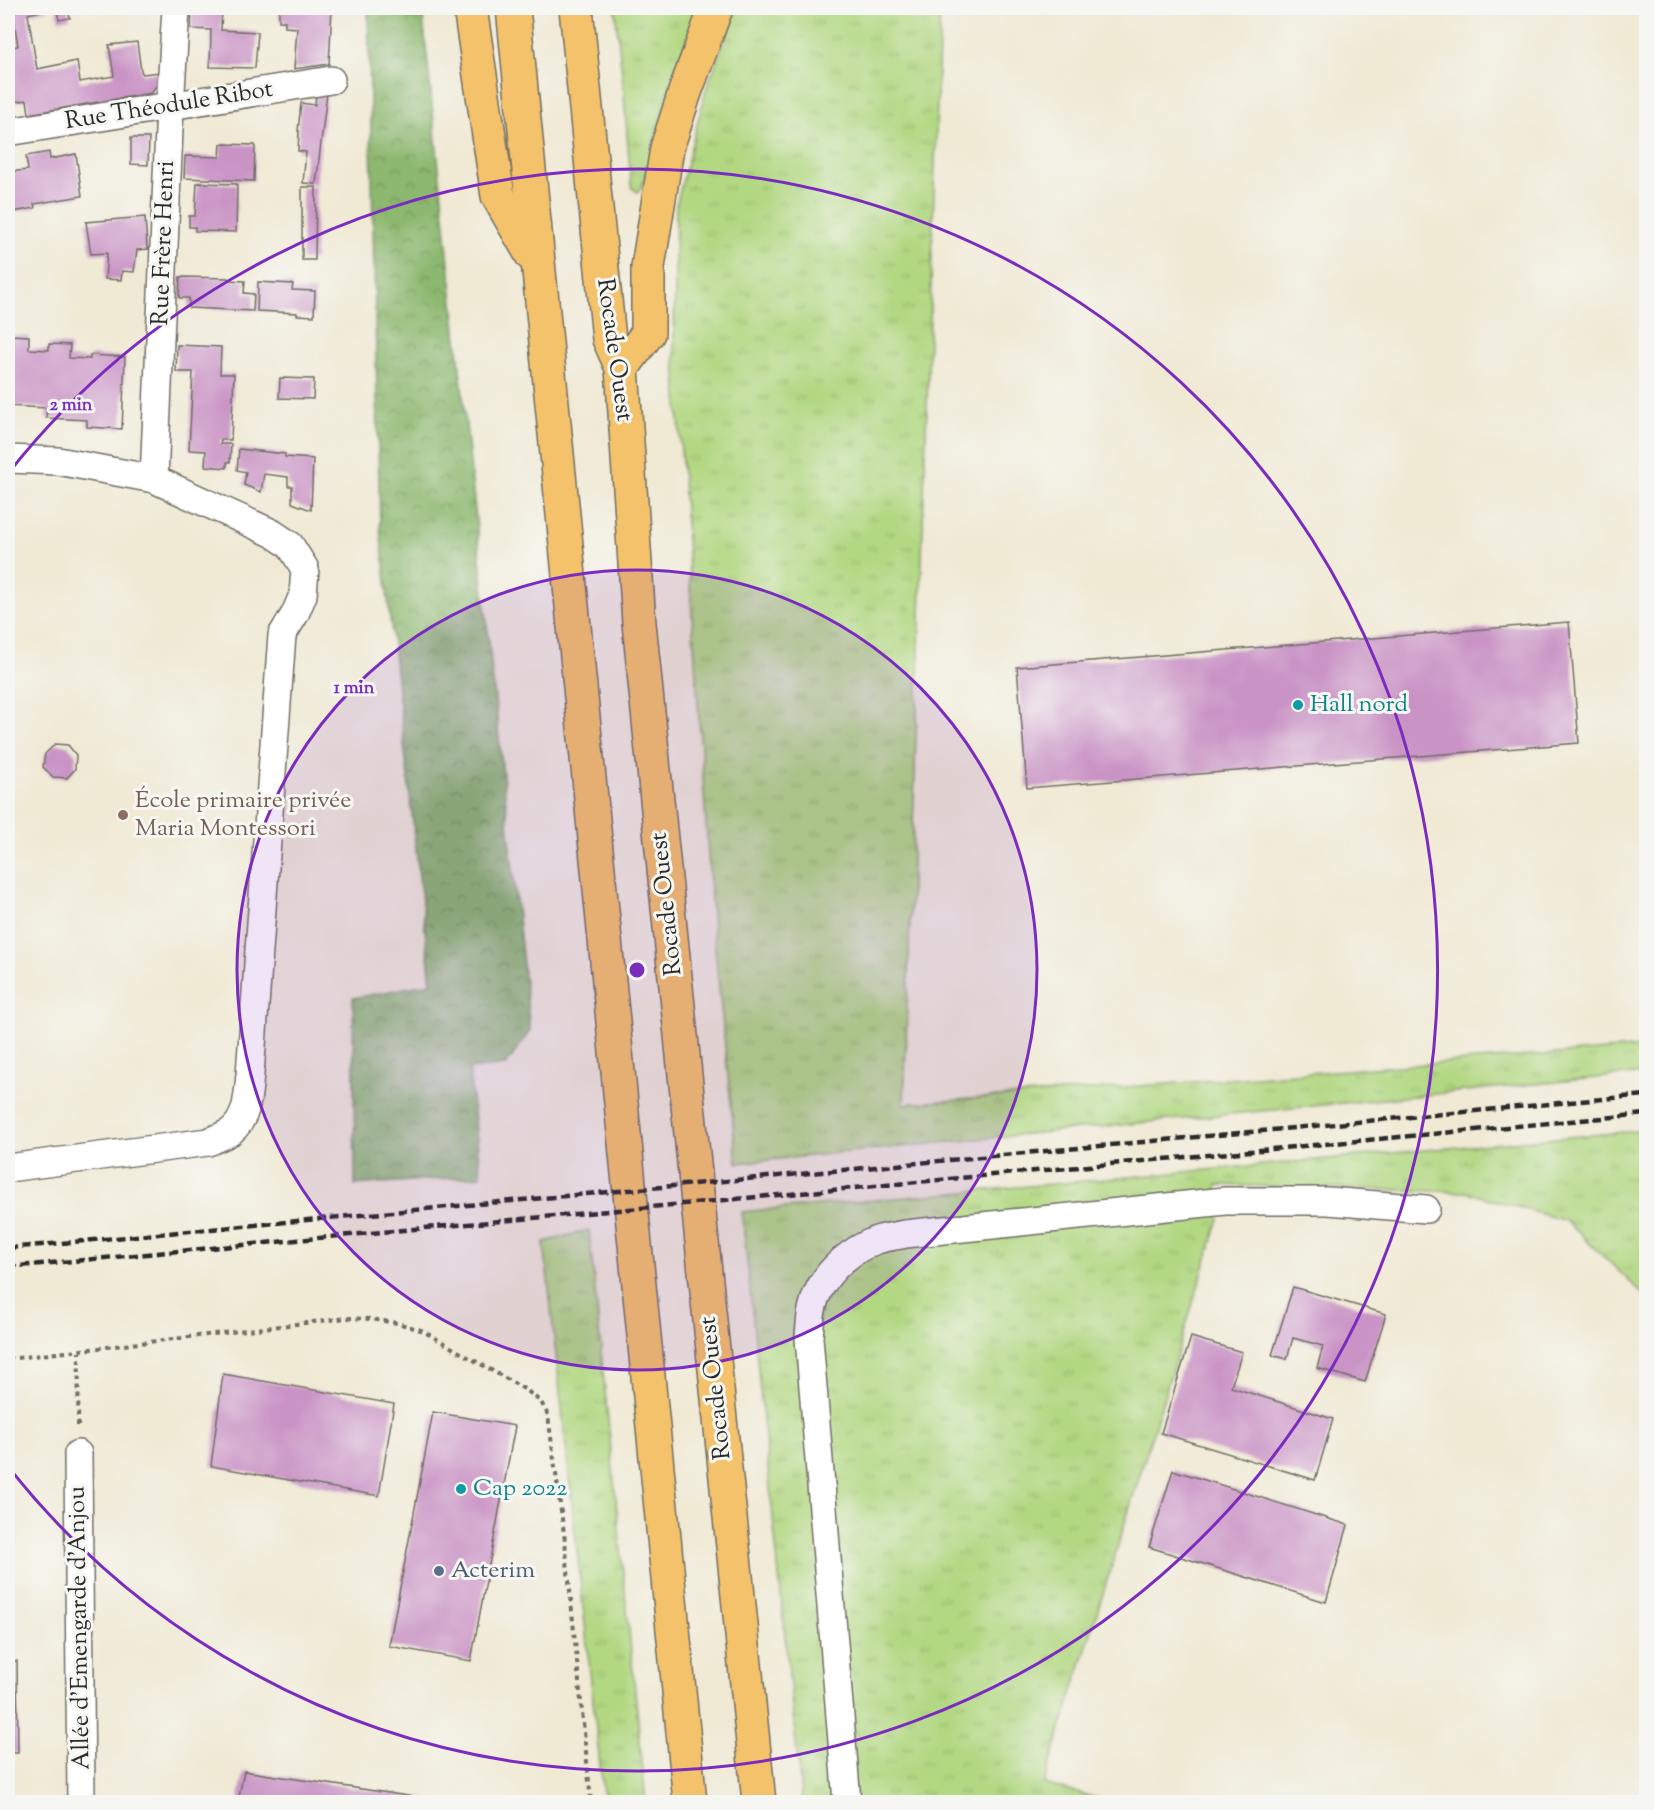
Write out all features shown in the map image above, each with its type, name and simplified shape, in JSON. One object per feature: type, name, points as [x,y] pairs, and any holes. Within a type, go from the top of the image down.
[{"type":"highway","points":[[470,8],[498,196],[537,264]]},
{"type":"highway","points":[[513,8],[690,1803]]},
{"type":"highway","name":"Rocade Ouest","points":[[576,8],[609,339],[622,368],[639,623],[759,1803]]},
{"type":"highway","points":[[622,368],[648,333],[648,267],[667,148],[716,8]]},
{"type":"street","name":"Rue Frère Henri","points":[[154,479],[176,8]]},
{"type":"street","name":"Rue Théodule Ribot","points":[[8,132],[331,80]]},
{"type":"street","points":[[8,459],[58,461],[154,479],[272,533],[290,545],[305,568],[303,595],[282,635],[250,1074],[246,1105],[240,1121],[230,1131],[208,1142],[8,1168]]},
{"type":"street","points":[[846,1803],[809,1338],[810,1316],[818,1291],[833,1269],[854,1251],[878,1239],[905,1234],[1225,1201],[1328,1201],[1426,1209]]},
{"type":"street","name":"Allée d'Emengarde d'Anjou","points":[[78,1454],[81,1803]]},
{"type":"path","points":[[8,1359],[346,1318],[370,1319],[421,1330],[526,1390],[541,1402],[548,1415],[565,1540],[591,1803]]},
{"type":"path","points":[[78,1454],[79,1352]]},
{"type":"green space","points":[[368,8],[422,8],[530,1031],[506,1065],[469,1069],[481,1176],[355,1185],[353,998],[431,983],[380,529]]},
{"type":"green space","points":[[615,8],[700,8],[674,73],[642,186],[638,192],[632,188],[631,184]]},
{"type":"green space","points":[[738,8],[940,8],[904,1104],[1646,1047],[1646,1073],[737,1163],[713,928],[674,345],[676,206],[707,86]]},
{"type":"green space","points":[[1646,1130],[1646,1297],[1566,1221],[1466,1192],[1217,1185],[1219,1219],[1044,1784],[1111,1802],[802,1802],[742,1212]]},
{"type":"green space","points":[[589,1230],[646,1802],[604,1802],[544,1242]]},
{"type":"building","points":[[12,8],[52,8],[28,14],[37,69],[77,61],[80,82],[114,76],[109,45],[137,42],[141,71],[143,74],[160,72],[160,81],[151,93],[29,114],[27,100],[8,103],[8,48],[18,46]]},
{"type":"building","points":[[56,8],[68,8],[70,18],[59,20]]},
{"type":"building","points":[[159,8],[159,11],[113,9]]},
{"type":"building","points":[[192,8],[222,8],[221,30],[258,32],[255,68],[210,67],[211,30],[191,29]]},
{"type":"building","points":[[279,8],[332,8],[329,64],[294,69],[297,28],[285,27],[285,21],[279,21]]},
{"type":"building","points":[[327,93],[316,184],[303,183],[306,152],[298,151],[301,103],[315,105],[316,95]]},
{"type":"building","points":[[131,138],[149,138],[148,165],[131,164]]},
{"type":"building","points":[[221,144],[255,145],[254,181],[184,178],[185,156],[220,157]]},
{"type":"building","points":[[49,152],[50,159],[76,154],[82,196],[34,204],[35,208],[8,213],[8,172],[28,170],[26,156]]},
{"type":"building","points":[[197,183],[237,184],[236,232],[195,231],[195,227],[189,227],[189,216],[195,216]]},
{"type":"building","points":[[302,187],[316,187],[315,260],[302,260]]},
{"type":"building","points":[[145,217],[147,247],[150,249],[137,250],[134,272],[122,271],[121,280],[105,279],[107,253],[91,254],[86,222]]},
{"type":"building","points":[[180,277],[228,278],[228,280],[245,281],[244,293],[254,294],[253,311],[189,308],[189,298],[179,298]]},
{"type":"building","points":[[258,282],[293,284],[292,290],[315,291],[314,316],[257,311]]},
{"type":"building","points":[[9,335],[29,336],[29,349],[49,350],[49,344],[70,345],[69,358],[90,359],[90,355],[125,357],[122,429],[87,427],[87,420],[46,418],[47,408],[8,406]]},
{"type":"building","points":[[177,345],[221,347],[220,374],[234,374],[231,440],[221,440],[220,444],[231,444],[230,462],[227,462],[227,468],[205,466],[206,451],[189,450],[193,372],[176,372]]},
{"type":"building","points":[[280,378],[314,379],[313,399],[279,398]]},
{"type":"building","points":[[239,449],[313,459],[311,510],[292,503],[292,486],[288,486],[288,477],[264,474],[261,492],[244,485],[246,472],[237,470]]},
{"type":"building","name":"Hall nord","points":[[1569,622],[1579,743],[1027,788],[1017,667]]},
{"type":"building","points":[[55,744],[68,745],[76,755],[75,769],[67,778],[53,777],[43,767],[45,754]]},
{"type":"building","points":[[1293,1287],[1386,1314],[1365,1382],[1317,1368],[1323,1346],[1293,1338],[1287,1359],[1272,1355]]},
{"type":"building","points":[[1191,1337],[1242,1352],[1231,1387],[1333,1419],[1315,1480],[1161,1433]]},
{"type":"building","points":[[223,1374],[394,1404],[379,1496],[211,1466]]},
{"type":"building","name":"Cap 2022","points":[[433,1412],[515,1426],[471,1661],[389,1646]]},
{"type":"building","points":[[1173,1470],[1348,1525],[1326,1602],[1149,1547]]},
{"type":"building","points":[[8,1661],[17,1661],[18,1753],[8,1753]]},
{"type":"building","points":[[244,1771],[440,1801],[440,1802],[238,1802]]},
{"type":"railway","points":[[8,1248],[1646,1095]]},
{"type":"railway","points":[[8,1267],[1646,1114]]},
{"type":"place","name":"Hall nord","points":[[1298,705]]},
{"type":"place","name":"École primaire privée Maria Montessori","points":[[123,815]]},
{"type":"place","name":"Cap 2022","points":[[461,1489]]},
{"type":"place","name":"Acterim","points":[[439,1571]]}]
